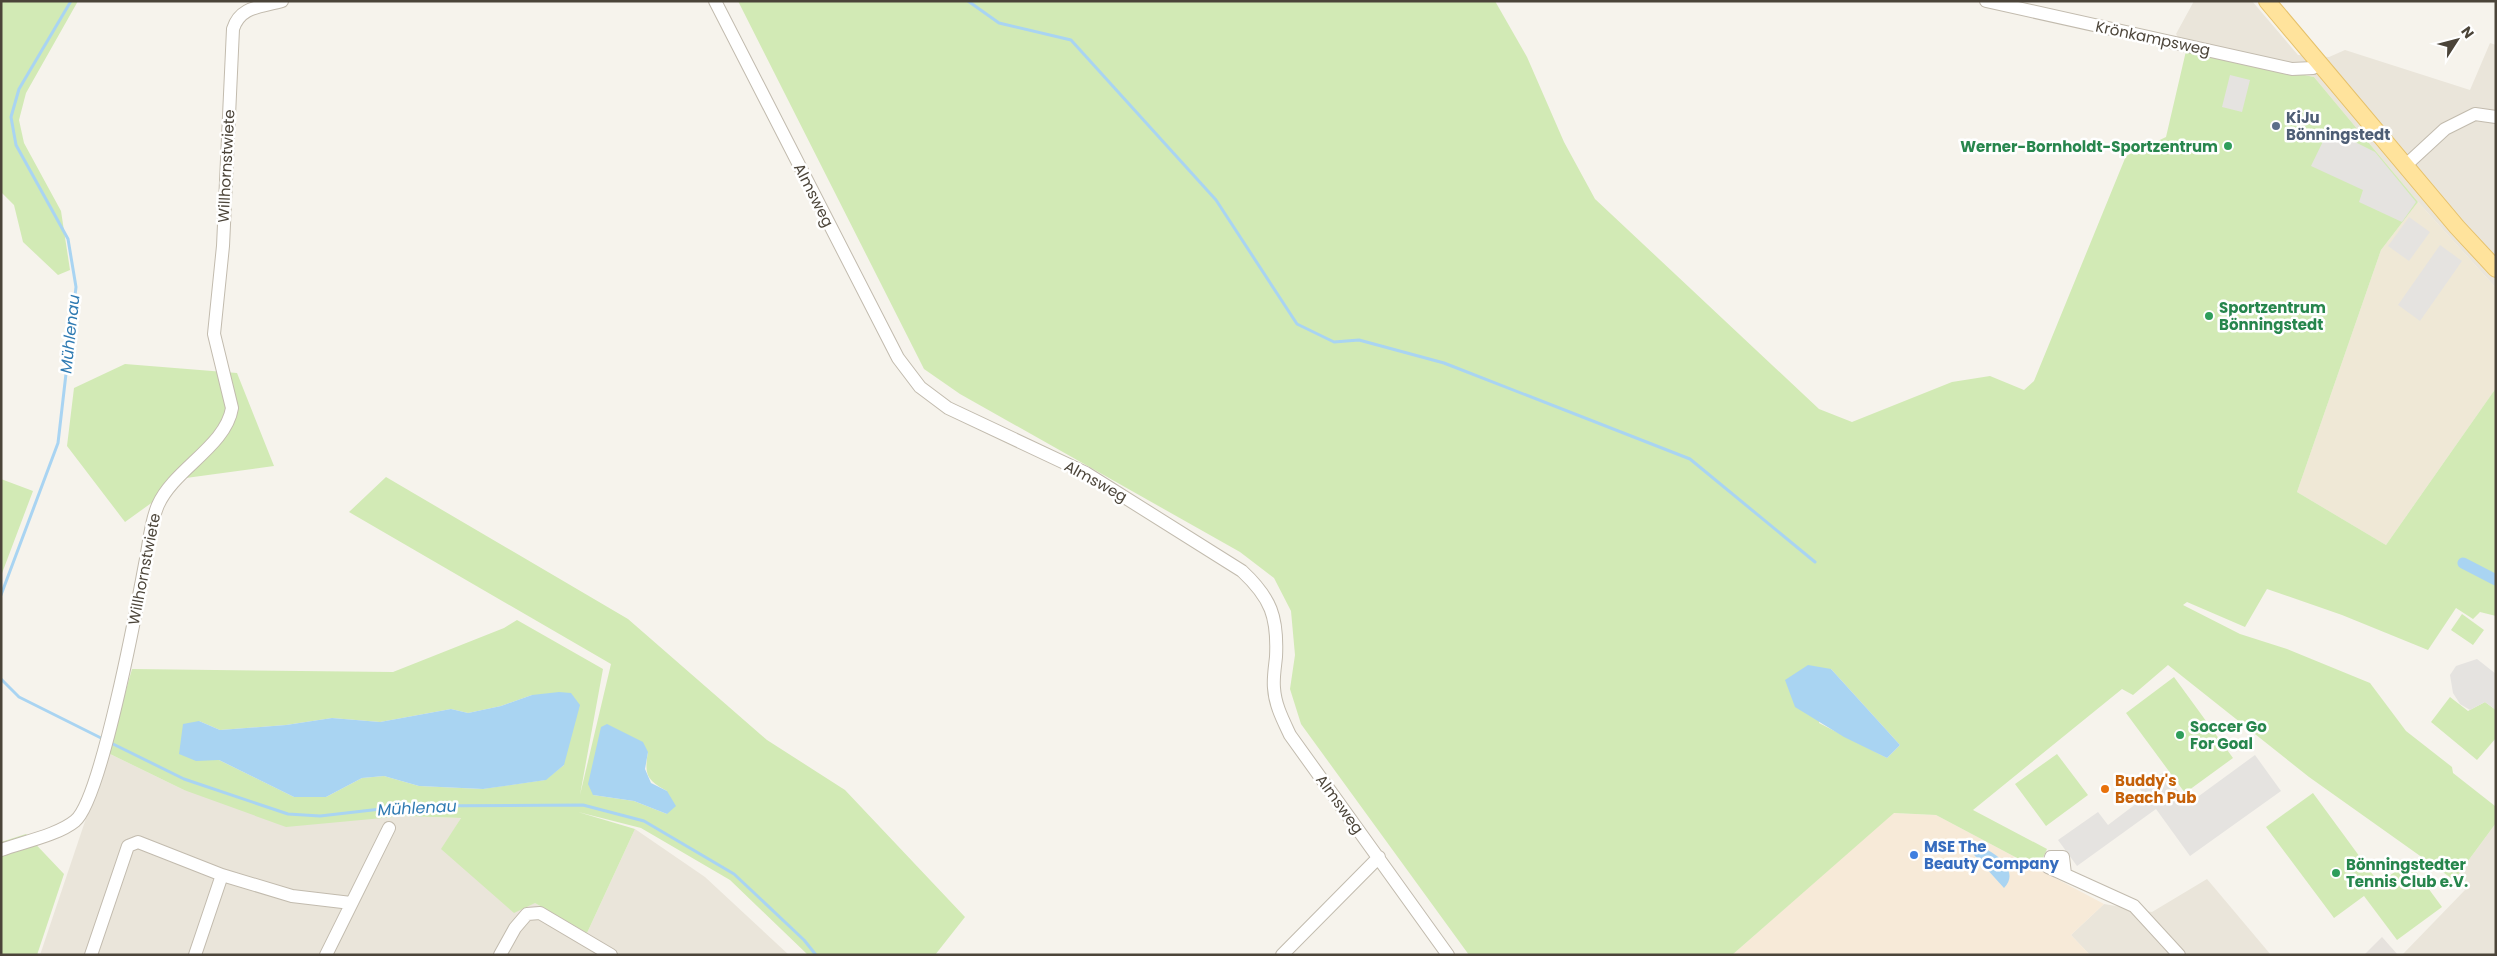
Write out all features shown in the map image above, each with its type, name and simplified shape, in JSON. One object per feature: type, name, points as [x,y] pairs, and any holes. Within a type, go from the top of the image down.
[{"type":"main road","points":[[2267,1],[2457,227],[2496,268]]},
{"type":"street","name":"Willhornstwiete","points":[[1,850],[63,829],[76,821],[86,809],[92,794],[131,636],[157,507],[167,487],[209,445],[231,417],[232,408],[214,334],[222,246],[233,30],[236,19],[244,12],[282,1]]},
{"type":"street","name":"Almsweg","points":[[715,1],[898,358],[920,387],[948,408],[1086,473],[1242,571],[1260,587],[1271,605],[1278,632],[1274,687],[1278,711],[1290,735],[1448,955]]},
{"type":"street","name":"Krönkampsweg","points":[[1986,1],[2292,69],[2313,68],[2319,63]]},
{"type":"street","points":[[2403,162],[2445,129],[2475,114],[2496,117]]},
{"type":"street","points":[[326,955],[389,828]]},
{"type":"street","points":[[90,955],[128,846],[138,842],[222,875],[292,896],[351,903]]},
{"type":"street","points":[[1282,955],[1379,857]]},
{"type":"street","points":[[2065,874],[2134,906],[2178,955]]},
{"type":"street","points":[[195,955],[222,875]]},
{"type":"street","points":[[500,955],[515,928],[527,914],[540,913],[611,955]]},
{"type":"shaded area","points":[[2194,1],[2252,1],[2298,55],[2329,57],[2345,50],[2470,90],[2490,43],[2496,45],[2496,288],[2418,202],[2314,77],[2186,51],[2176,34]]},
{"type":"shaded area","points":[[2230,75],[2250,80],[2242,112],[2222,107]]},
{"type":"shaded area","points":[[2329,129],[2375,152],[2416,202],[2402,222],[2359,202],[2363,190],[2311,166]]},
{"type":"shaded area","points":[[2418,202],[2496,288],[2496,388],[2386,545],[2297,492],[2381,250]]},
{"type":"shaded area","points":[[2409,217],[2430,232],[2409,261],[2388,246]]},
{"type":"shaded area","points":[[2440,245],[2462,261],[2420,321],[2398,305]]},
{"type":"shaded area","points":[[2477,659],[2496,674],[2496,710],[2485,702],[2470,710],[2460,704],[2453,693],[2450,675],[2456,666]]},
{"type":"shaded area","points":[[108,753],[184,790],[404,816],[461,818],[442,849],[587,933],[635,829],[705,877],[789,955],[40,955]]},
{"type":"shaded area","points":[[2255,755],[2281,791],[2190,856],[2156,809],[2077,866],[2058,840],[2098,812],[2108,825],[2145,797],[2140,789],[2164,772],[2188,804]]},
{"type":"shaded area","points":[[1893,813],[1936,815],[2104,904],[2071,935],[2090,955],[1732,955]]},
{"type":"shaded area","points":[[2496,823],[2496,955],[2402,955],[2465,890],[2454,880]]},
{"type":"shaded area","points":[[2207,879],[2271,955],[2090,955],[2071,935],[2104,904],[2152,912]]},
{"type":"shaded area","points":[[2382,937],[2398,955],[2364,955]]},
{"type":"green space","points":[[1,1],[78,1],[26,93],[19,120],[24,143],[61,211],[70,270],[58,275],[23,242],[14,205],[1,192]]},
{"type":"green space","points":[[738,1],[1495,1],[1527,57],[1564,142],[1595,199],[1819,409],[1852,422],[1952,382],[1990,376],[2024,390],[2034,381],[2126,156],[2166,137],[2186,51],[2314,77],[2418,202],[2381,250],[2297,492],[2386,545],[2496,388],[2496,616],[2480,612],[2473,619],[2456,608],[2428,650],[2342,615],[2267,589],[2245,627],[2187,602],[2183,605],[2240,634],[2287,649],[2370,683],[2406,731],[2452,767],[2453,773],[2495,806],[2496,823],[2454,880],[2309,777],[2168,665],[2133,695],[2122,689],[1973,810],[2047,849],[2038,869],[1936,815],[1894,813],[1732,955],[1469,955],[1301,724],[1290,689],[1295,655],[1291,611],[1274,578],[1240,552],[960,394],[924,369]],"holes":[[[1831,669],[1900,745],[1887,758],[1819,723]]]},
{"type":"green space","points":[[125,364],[237,373],[274,466],[186,478],[125,522],[67,446],[74,388]]},
{"type":"green space","points":[[386,477],[628,619],[767,740],[845,790],[965,917],[935,955],[808,955],[730,880],[641,828],[578,812],[635,829],[587,933],[535,903],[514,913],[441,849],[461,818],[404,816],[286,827],[184,790],[108,753],[132,669],[393,672],[504,628],[517,620],[603,669],[580,795],[611,664],[349,512]],"holes":[[[532,695],[564,765],[545,780],[482,789],[419,786],[384,776],[362,778],[326,797],[294,797],[219,760],[199,721],[220,730],[286,725],[332,718],[380,722],[451,709],[468,713],[501,706]],[[648,752],[647,772],[655,784],[667,791],[667,814],[634,801],[593,795]]]},
{"type":"green space","points":[[1,479],[33,491],[1,576]]},
{"type":"green space","points":[[2462,614],[2484,630],[2473,645],[2451,630]]},
{"type":"green space","name":"Soccer Go For Goal","points":[[2174,677],[2233,758],[2185,793],[2126,713]]},
{"type":"green space","points":[[2450,697],[2468,711],[2485,702],[2496,710],[2496,738],[2477,760],[2431,722]]},
{"type":"green space","points":[[2057,754],[2088,795],[2046,826],[2015,784]]},
{"type":"green space","name":"Bönningstedter Tennis Club e.V.","points":[[2313,793],[2379,883],[2409,862],[2442,907],[2397,940],[2364,896],[2334,918],[2266,827]]},
{"type":"green space","points":[[26,834],[64,874],[37,955],[1,955],[1,842]]},
{"type":"water","points":[[1808,665],[1831,669],[1900,745],[1887,758],[1844,737],[1795,707],[1785,680]]},
{"type":"water","points":[[559,692],[571,693],[580,705],[564,765],[546,780],[483,789],[419,786],[384,776],[362,778],[326,797],[294,797],[219,760],[196,761],[179,754],[183,724],[199,721],[220,730],[286,725],[332,718],[380,722],[451,709],[468,713],[501,706],[532,695]]},
{"type":"water","points":[[607,724],[643,742],[648,752],[645,769],[651,783],[667,791],[676,806],[667,814],[634,801],[593,795],[588,784],[601,727]]},
{"type":"water","points":[[1966,846],[1977,846],[1985,849],[2004,862],[2010,875],[2004,888]]},
{"type":"waterway","name":"Mühlenau","points":[[1,595],[58,443],[76,287],[68,239],[16,145],[11,117],[19,89],[71,1]]},
{"type":"waterway","points":[[968,1],[999,23],[1071,40],[1216,200],[1297,324],[1334,342],[1359,340],[1444,363],[1690,459],[1815,562]]},
{"type":"waterway","points":[[2463,563],[2496,580]]},
{"type":"waterway","name":"Mühlenau","points":[[1,679],[19,697],[103,739]]},
{"type":"waterway","name":"Mühlenau","points":[[109,742],[184,779],[288,814],[320,816],[407,806],[583,805],[644,821],[734,874],[804,940],[816,955]]},
{"type":"place","name":"KiJu Bönningstedt","points":[[2276,126]]},
{"type":"place","name":"Werner-Bornholdt-Sportzentrum","points":[[2228,146]]},
{"type":"place","name":"Sportzentrum Bönningstedt","points":[[2209,316]]},
{"type":"place","name":"Soccer Go For Goal","points":[[2180,735]]},
{"type":"place","name":"Buddy's Beach Pub","points":[[2105,789]]},
{"type":"place","name":"MSE The Beauty Company","points":[[1914,855]]},
{"type":"place","name":"Bönningstedter Tennis Club e.V.","points":[[2336,873]]}]
